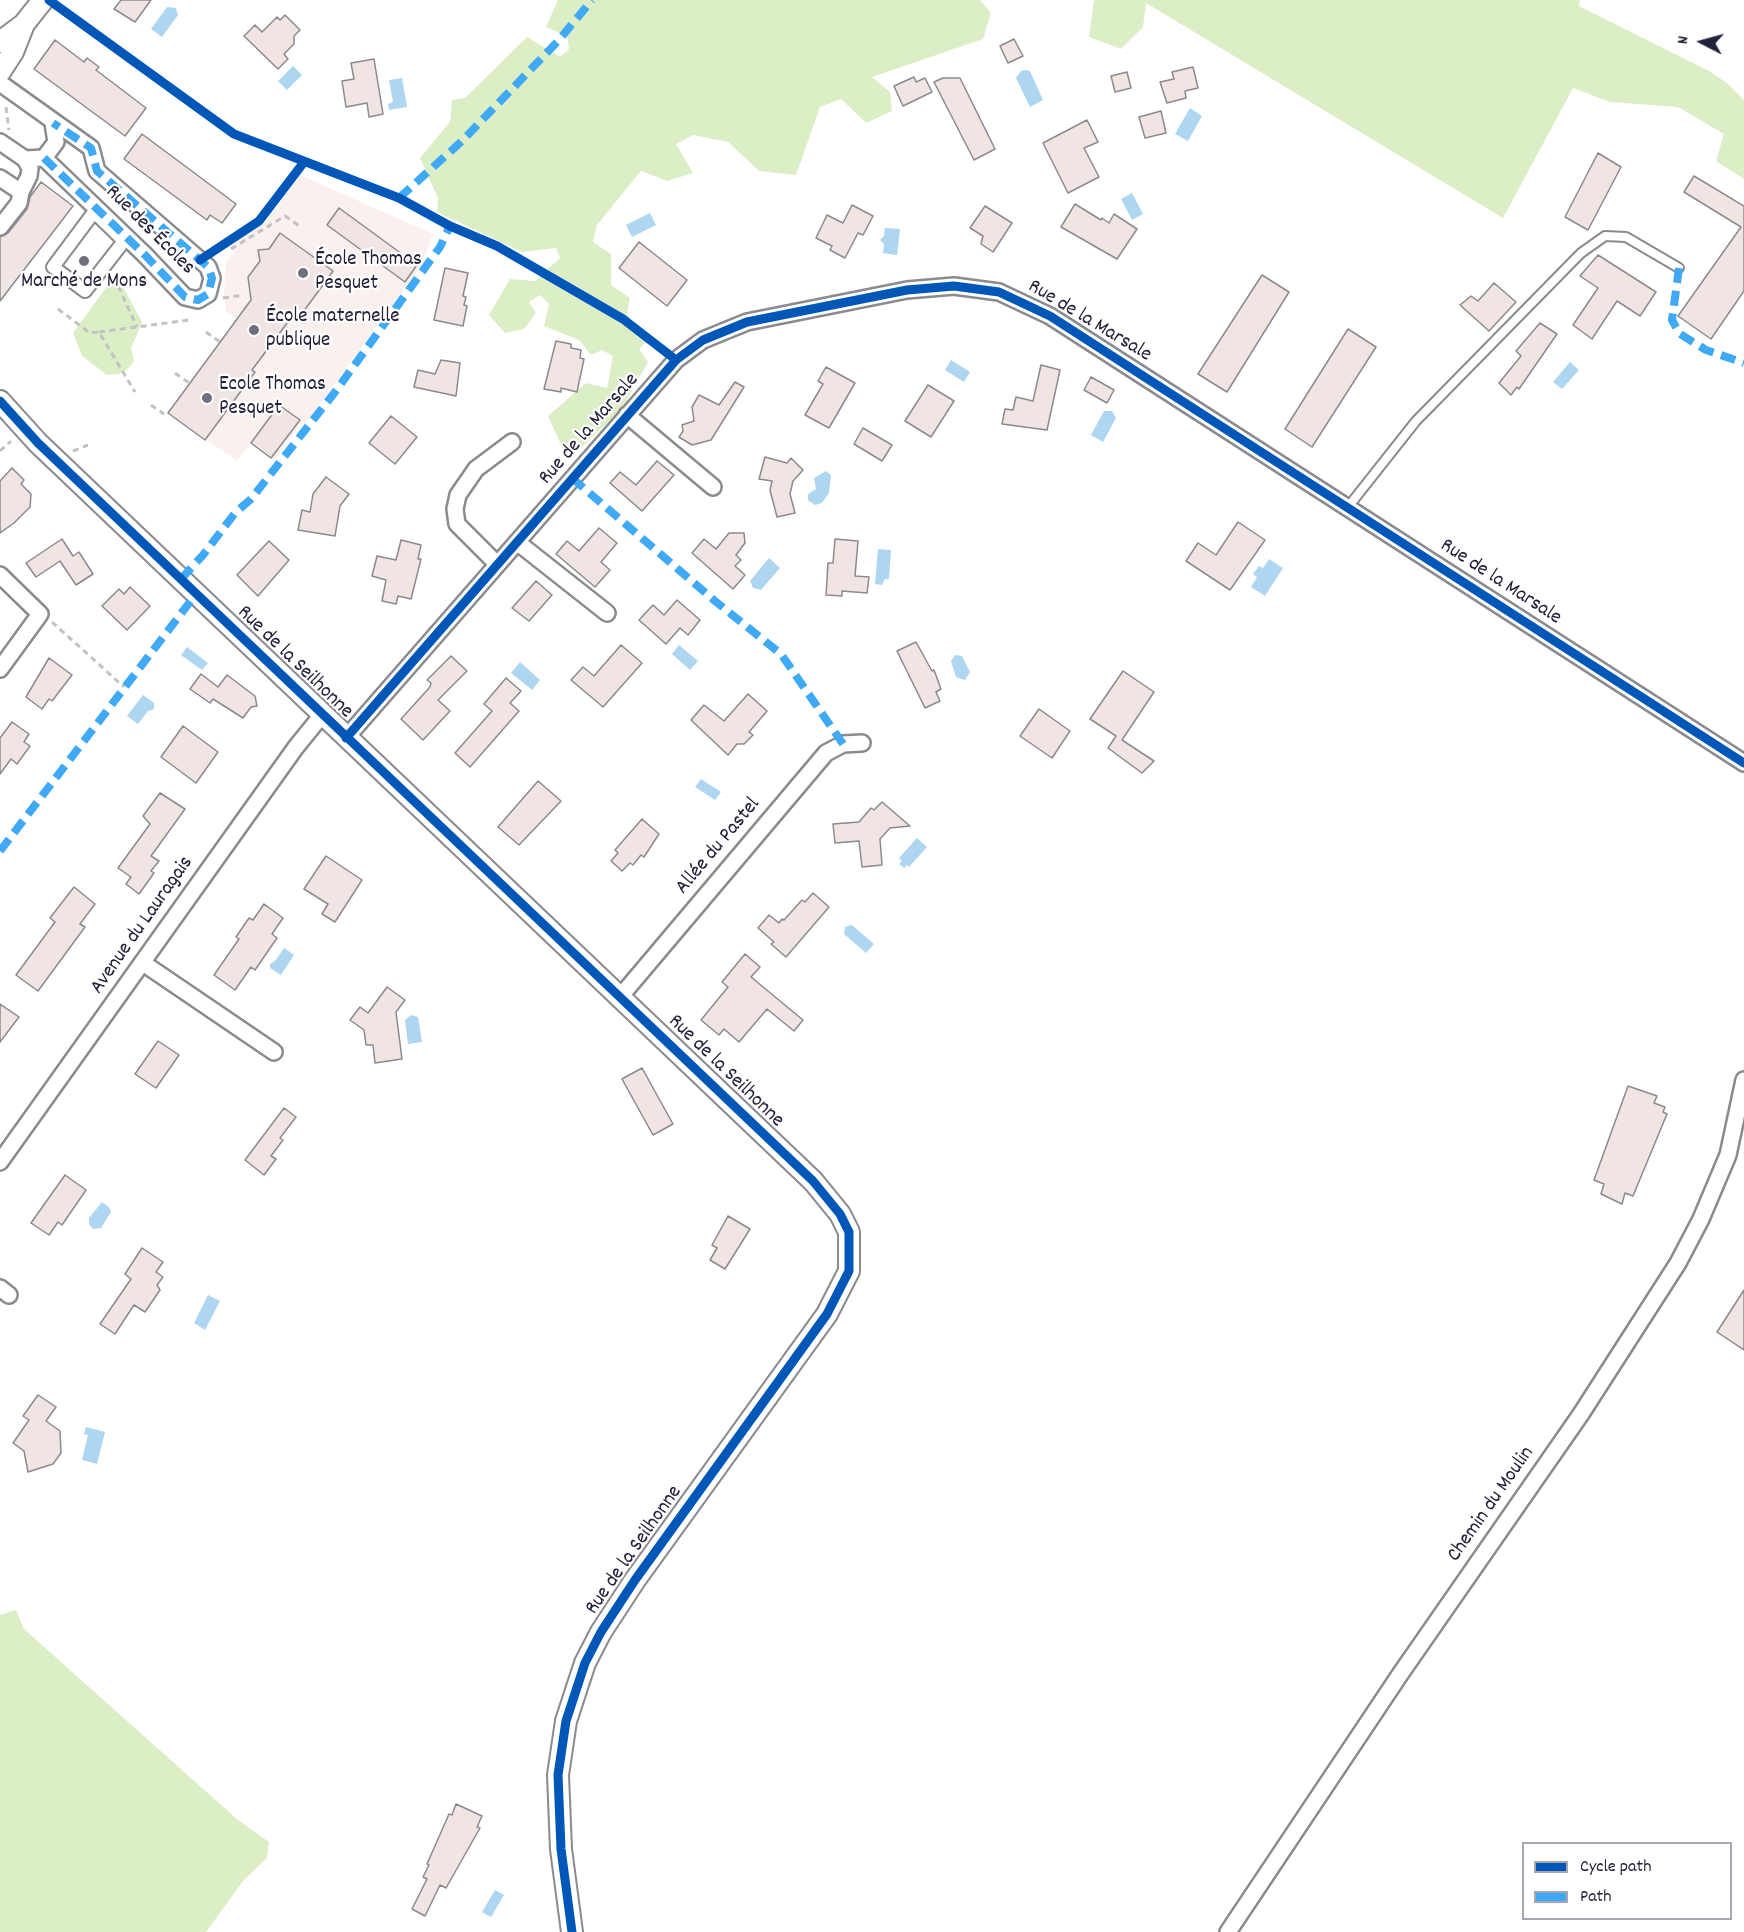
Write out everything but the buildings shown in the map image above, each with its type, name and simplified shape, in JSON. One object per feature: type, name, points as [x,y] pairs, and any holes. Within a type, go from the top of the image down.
[{"type":"street","points":[[0,42],[24,24],[43,0]]},
{"type":"street","points":[[5,84],[13,52],[24,24]]},
{"type":"street","name":"Rue des Écoles","points":[[5,84],[53,123],[91,148],[97,171],[211,271],[212,278],[208,294],[198,300],[184,297],[145,255],[44,158]]},
{"type":"street","points":[[25,159],[44,158],[56,141],[53,123]]},
{"type":"street","points":[[0,227],[19,203],[30,168],[25,159],[2,143]]},
{"type":"street","points":[[0,178],[21,192]]},
{"type":"street","points":[[94,212],[124,241],[103,268],[85,291],[53,267],[94,212]]},
{"type":"street","name":"Rue de la Marsale","points":[[346,738],[676,360],[703,340],[747,321],[931,286],[976,287],[1022,301],[1050,316],[1744,763]]},
{"type":"street","name":"Rue de la Seilhonne","points":[[0,401],[19,425],[821,1190],[840,1214],[849,1232],[851,1251],[849,1271],[827,1314],[635,1580],[601,1632],[585,1663],[566,1721],[558,1775],[561,1849],[572,1932]]},
{"type":"street","points":[[627,415],[713,487]]},
{"type":"street","points":[[497,564],[458,524],[455,509],[458,495],[476,469],[512,442]]},
{"type":"street","points":[[517,542],[607,613]]},
{"type":"street","points":[[0,575],[40,614],[0,669]]},
{"type":"street","name":"Avenue du Lauragais","points":[[0,1161],[296,747],[322,715]]},
{"type":"street","name":"Allée du Pastel","points":[[620,997],[826,753],[843,744],[862,743]]},
{"type":"street","points":[[143,963],[274,1052]]},
{"type":"street","name":"Chemin du Moulin","points":[[1228,1932],[1401,1673],[1581,1414],[1678,1263],[1701,1219],[1728,1155],[1744,1080]]},
{"type":"lane","points":[[1348,507],[1416,421],[1581,253],[1605,236],[1626,237],[1679,268]]},
{"type":"path","points":[[2,143],[10,135],[5,84]]},
{"type":"path","points":[[200,260],[259,221],[304,162]]},
{"type":"path","points":[[231,249],[285,216],[302,227]]},
{"type":"path","points":[[103,268],[116,278],[137,327]]},
{"type":"path","points":[[58,309],[90,333],[189,320]]},
{"type":"path","points":[[99,332],[135,392]]},
{"type":"path","points":[[206,332],[220,342]]},
{"type":"path","points":[[175,373],[189,383]]},
{"type":"path","points":[[151,405],[164,414]]},
{"type":"path","points":[[67,450],[81,449],[88,445]]},
{"type":"path","points":[[40,614],[124,687]]},
{"type":"shaded area","points":[[300,175],[433,234],[422,265],[305,424],[302,422],[274,460],[251,443],[237,461],[168,413],[237,319],[226,311],[224,292],[226,262],[234,253],[229,244],[267,221]]},
{"type":"green space","points":[[558,0],[980,0],[991,13],[983,39],[872,77],[890,92],[892,111],[866,123],[841,99],[820,107],[796,175],[759,171],[728,142],[693,135],[676,144],[693,173],[667,181],[641,171],[597,225],[593,242],[611,254],[611,285],[630,298],[627,314],[647,341],[639,349],[648,362],[622,409],[568,460],[548,416],[586,383],[607,388],[613,356],[602,350],[591,355],[579,340],[544,326],[549,304],[540,295],[529,302],[536,313],[524,329],[505,333],[489,315],[510,279],[535,281],[560,258],[556,248],[522,252],[437,212],[438,198],[420,158],[450,122],[452,100],[465,98],[527,37],[560,57],[569,49],[567,36],[546,27]]},
{"type":"green space","points":[[1094,0],[1580,0],[1579,6],[1709,71],[1727,83],[1744,100],[1744,179],[1716,161],[1724,134],[1678,107],[1610,102],[1573,88],[1503,218],[1146,3],[1143,27],[1121,49],[1089,37]]},
{"type":"green space","points":[[120,281],[142,322],[131,348],[134,361],[128,369],[119,374],[107,375],[82,356],[73,333],[110,282]]},
{"type":"green space","points":[[16,1610],[24,1629],[238,1820],[269,1842],[267,1858],[243,1881],[206,1932],[0,1932],[0,1615]]},
{"type":"water","points":[[167,7],[176,8],[178,15],[162,37],[151,29]]},
{"type":"water","points":[[293,66],[302,75],[287,90],[278,81]]},
{"type":"water","points":[[1021,71],[1030,71],[1043,100],[1030,107],[1016,78]]},
{"type":"water","points":[[402,78],[407,107],[389,110],[388,104],[393,102],[389,80]]},
{"type":"water","points":[[1190,108],[1202,116],[1188,141],[1175,134]]},
{"type":"water","points":[[1132,193],[1143,214],[1132,220],[1121,199]]},
{"type":"water","points":[[650,213],[656,225],[632,237],[626,225]]},
{"type":"water","points":[[885,228],[900,229],[897,255],[883,253],[884,244],[880,240],[884,236]]},
{"type":"water","points":[[951,360],[970,372],[964,382],[945,370]]},
{"type":"water","points":[[1570,362],[1579,370],[1562,389],[1553,382]]},
{"type":"water","points":[[1104,411],[1112,411],[1116,418],[1103,442],[1091,435]]},
{"type":"water","points":[[826,471],[831,475],[829,493],[822,503],[815,505],[808,500],[808,494],[816,489],[814,478]]},
{"type":"water","points":[[878,549],[891,550],[889,579],[885,579],[882,585],[875,584]]},
{"type":"water","points":[[769,558],[780,568],[761,590],[753,588],[750,581]]},
{"type":"water","points":[[1269,559],[1283,568],[1265,596],[1251,587],[1257,577],[1253,574],[1259,566],[1263,568]]},
{"type":"water","points":[[679,645],[698,661],[690,670],[672,654]]},
{"type":"water","points":[[187,647],[208,663],[202,670],[181,655]]},
{"type":"water","points":[[955,655],[962,656],[970,672],[965,680],[956,677],[951,661]]},
{"type":"water","points":[[520,662],[540,680],[532,690],[511,673]]},
{"type":"water","points":[[143,695],[154,703],[154,709],[148,711],[138,724],[127,716]]},
{"type":"water","points":[[701,779],[721,792],[715,800],[695,787]]},
{"type":"water","points":[[917,838],[927,847],[909,867],[907,865],[904,868],[899,864],[902,861],[899,858]]},
{"type":"water","points":[[852,925],[874,944],[866,953],[844,934],[845,927]]},
{"type":"water","points":[[284,948],[294,955],[281,975],[270,968],[270,964]]},
{"type":"water","points":[[411,1015],[418,1017],[422,1042],[408,1044],[405,1020]]},
{"type":"water","points":[[102,1202],[109,1207],[111,1212],[101,1228],[93,1229],[89,1224],[89,1218]]},
{"type":"water","points":[[208,1295],[220,1301],[205,1330],[194,1323]]},
{"type":"water","points":[[86,1427],[105,1432],[97,1464],[82,1460],[88,1435],[84,1434]]},
{"type":"water","points":[[495,1890],[504,1895],[491,1917],[482,1912]]},
{"type":"marked path","points":[[399,198],[462,141],[559,40],[592,0]]},
{"type":"marked path","points":[[44,158],[145,255],[185,297],[198,300],[208,294],[212,278],[208,267],[97,171],[91,148],[53,123]]},
{"type":"marked path","points":[[181,579],[203,555],[235,513],[251,499],[335,392],[440,247],[450,226]]},
{"type":"marked path","points":[[1679,268],[1672,320],[1680,334],[1706,350],[1744,363]]},
{"type":"marked path","points":[[572,478],[715,601],[781,654],[843,744]]},
{"type":"marked path","points":[[0,851],[196,594]]},
{"type":"cycle path","points":[[49,0],[234,134],[399,198],[450,226],[497,246],[623,319],[676,360]]},
{"type":"cycle path","points":[[200,260],[259,221],[304,162]]},
{"type":"cycle path","points":[[346,738],[676,360],[703,340],[747,322],[907,290],[954,286],[999,292],[1050,316],[1744,763]]},
{"type":"cycle path","points":[[0,401],[38,443],[813,1181],[840,1214],[849,1232],[849,1271],[827,1314],[635,1580],[601,1632],[585,1663],[566,1721],[558,1775],[561,1849],[572,1932]]},
{"type":"place","name":"Marché de Mons","points":[[84,261]]},
{"type":"place","name":"École Thomas Pesquet","points":[[303,273]]},
{"type":"place","name":"École maternelle publique","points":[[254,330]]},
{"type":"place","name":"Ecole Thomas Pesquet","points":[[207,398]]}]
